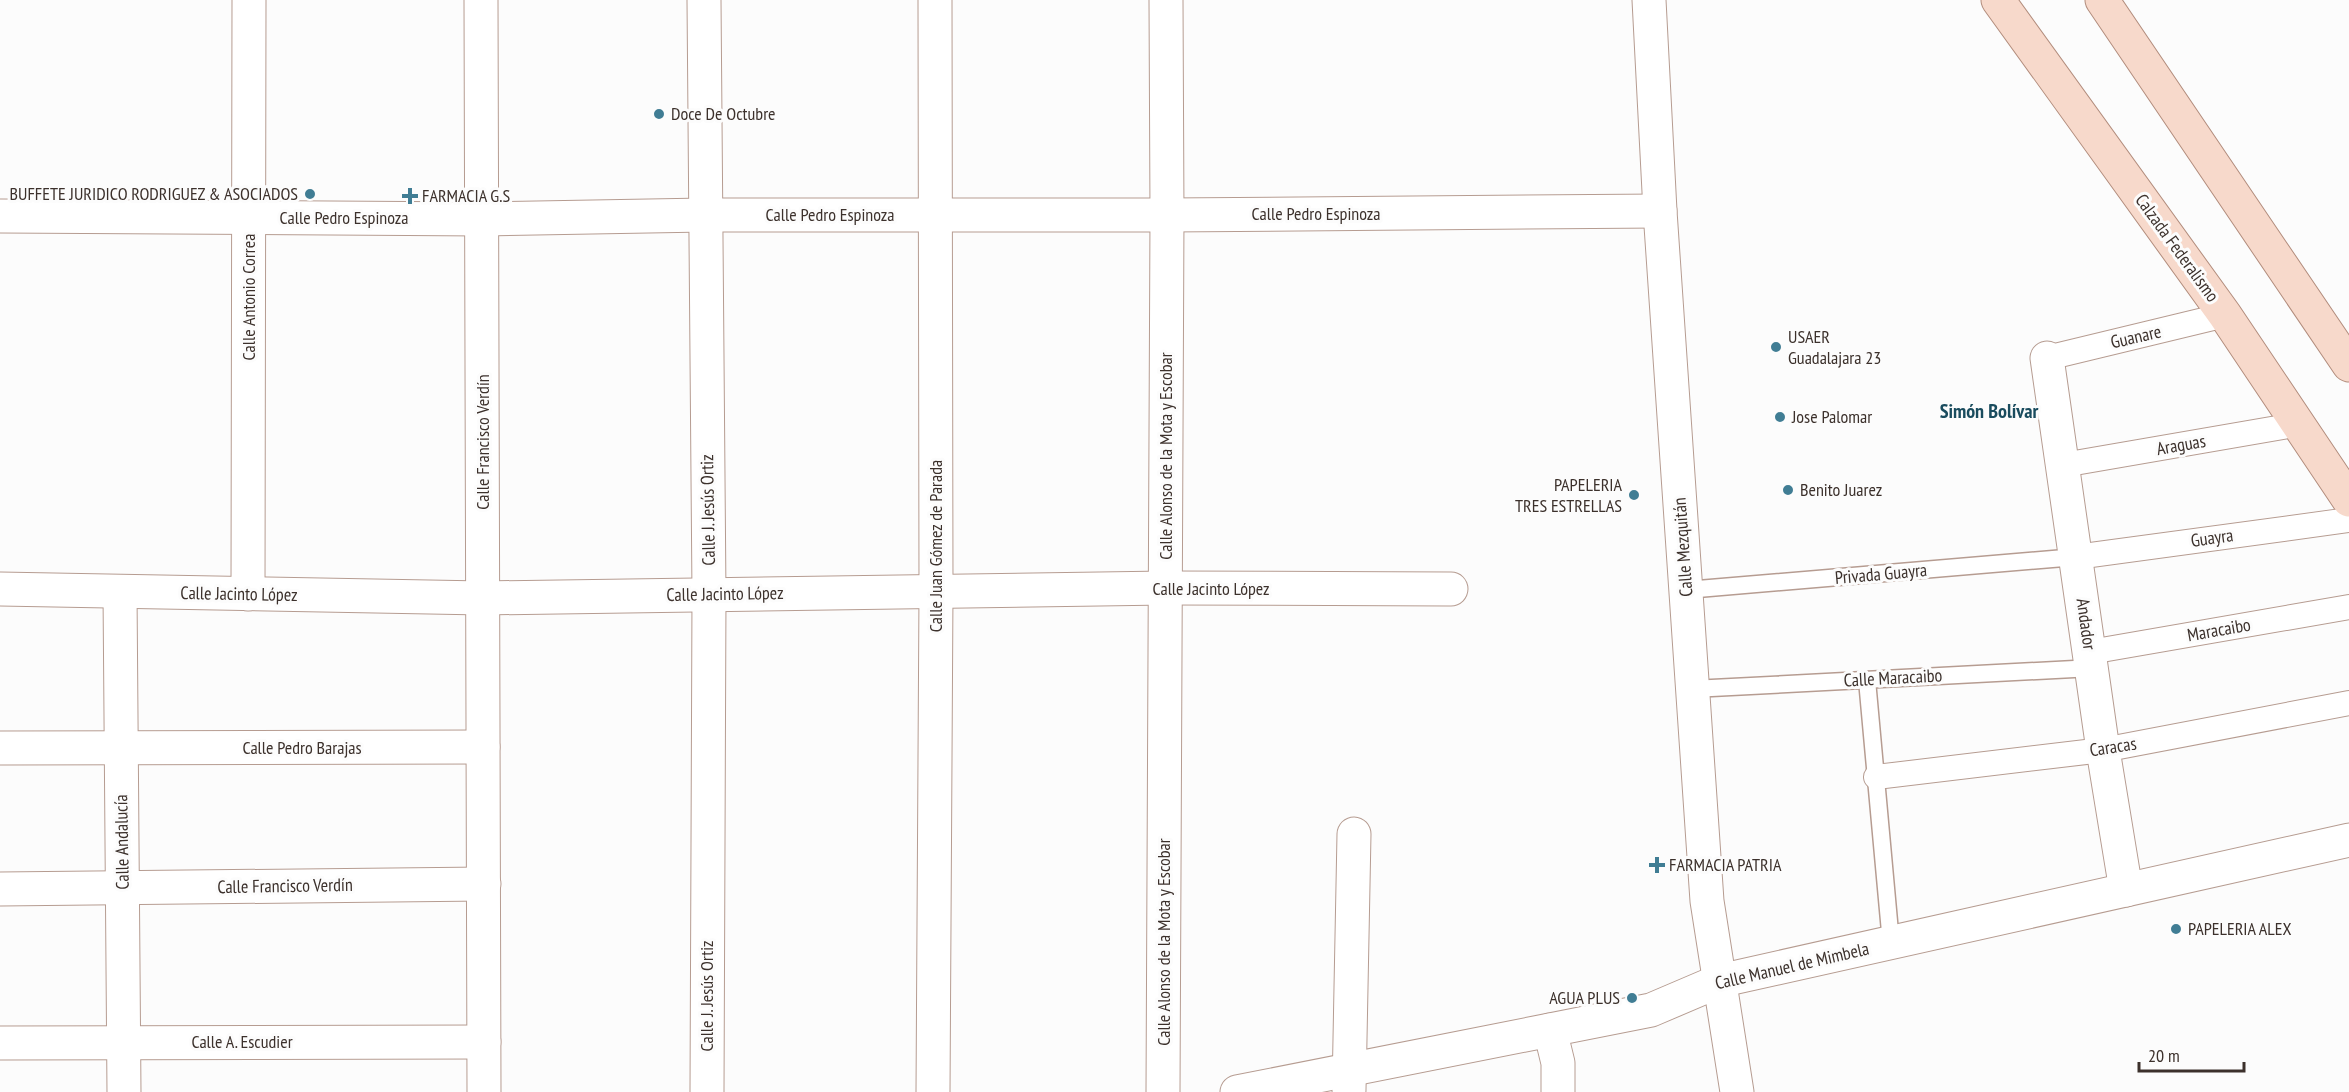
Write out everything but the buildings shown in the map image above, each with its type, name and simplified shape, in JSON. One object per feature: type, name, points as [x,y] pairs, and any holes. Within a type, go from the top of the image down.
[{"type":"main road","name":"Calzada Federalismo","points":[[1998,0],[2226,315],[2349,500]]},
{"type":"main road","points":[[2102,0],[2349,365]]},
{"type":"street","name":"Calle Antonio Correa","points":[[248,594],[249,0]]},
{"type":"street","name":"Calle Francisco Verdín","points":[[482,0],[484,1092]]},
{"type":"street","name":"Calle J. Jesús Ortiz","points":[[704,0],[709,595],[707,1092]]},
{"type":"street","name":"Calle Juan Gómez de Parada","points":[[933,1092],[936,592],[935,0]]},
{"type":"street","name":"Calle Alonso de la Mota y Escobar","points":[[1163,1092],[1166,0]]},
{"type":"street","name":"Calle Mezquitán","points":[[1649,0],[1660,211],[1707,901],[1737,1092]]},
{"type":"street","name":"Calle Pedro Espinoza","points":[[0,216],[483,219],[705,214],[1167,215],[1660,211]]},
{"type":"street","name":"Guanare","points":[[2047,358],[2226,315]]},
{"type":"street","name":"Andador","points":[[2047,358],[2103,750],[2126,890]]},
{"type":"street","name":"Araguas","points":[[2062,465],[2300,424]]},
{"type":"street","name":"Guayra","points":[[2076,557],[2349,520]]},
{"type":"street","name":"Calle Jacinto López","points":[[0,589],[483,598],[1166,588],[1451,589]]},
{"type":"street","name":"Calle Andalucía","points":[[120,592],[124,1092]]},
{"type":"street","name":"Maracaibo","points":[[2091,660],[2349,607]]},
{"type":"street","name":"Caracas","points":[[1876,777],[2103,750],[2349,703]]},
{"type":"street","name":"Calle Pedro Barajas","points":[[0,748],[483,747]]},
{"type":"street","points":[[1349,1081],[1354,834]]},
{"type":"street","name":"Calle Manuel de Mimbela","points":[[1236,1092],[1349,1081],[1550,1030],[1651,1010],[1719,981],[2349,840]]},
{"type":"street","name":"Calle Francisco Verdín","points":[[0,889],[484,884]]},
{"type":"street","points":[[1550,1030],[1558,1063],[1558,1092]]},
{"type":"street","name":"Calle A. Escudier","points":[[0,1043],[484,1042]]},
{"type":"lane","name":"Privada Guayra","points":[[1686,590],[2076,557]]},
{"type":"lane","name":"Calle Maracaibo","points":[[1692,689],[1867,680],[2091,660]]},
{"type":"lane","points":[[1867,680],[1891,943]]},
{"type":"place","name":"Doce De Octubre","points":[[659,114]]},
{"type":"place","name":"BUFFETE JURIDICO RODRIGUEZ & ASOCIADOS","points":[[310,194]]},
{"type":"place","name":"FARMACIA G.S","points":[[410,196]]},
{"type":"place","name":"USAER Guadalajara 23","points":[[1776,347]]},
{"type":"place","name":"Jose Palomar","points":[[1780,417]]},
{"type":"place","name":"Benito Juarez","points":[[1788,490]]},
{"type":"place","name":"PAPELERIA TRES ESTRELLAS","points":[[1634,495]]},
{"type":"place","name":"FARMACIA PATRIA","points":[[1657,865]]},
{"type":"place","name":"PAPELERIA ALEX","points":[[2176,929]]},
{"type":"place","name":"AGUA PLUS","points":[[1632,998]]},
{"type":"district","name":"Simón Bolívar","points":[[1989,411]]}]
